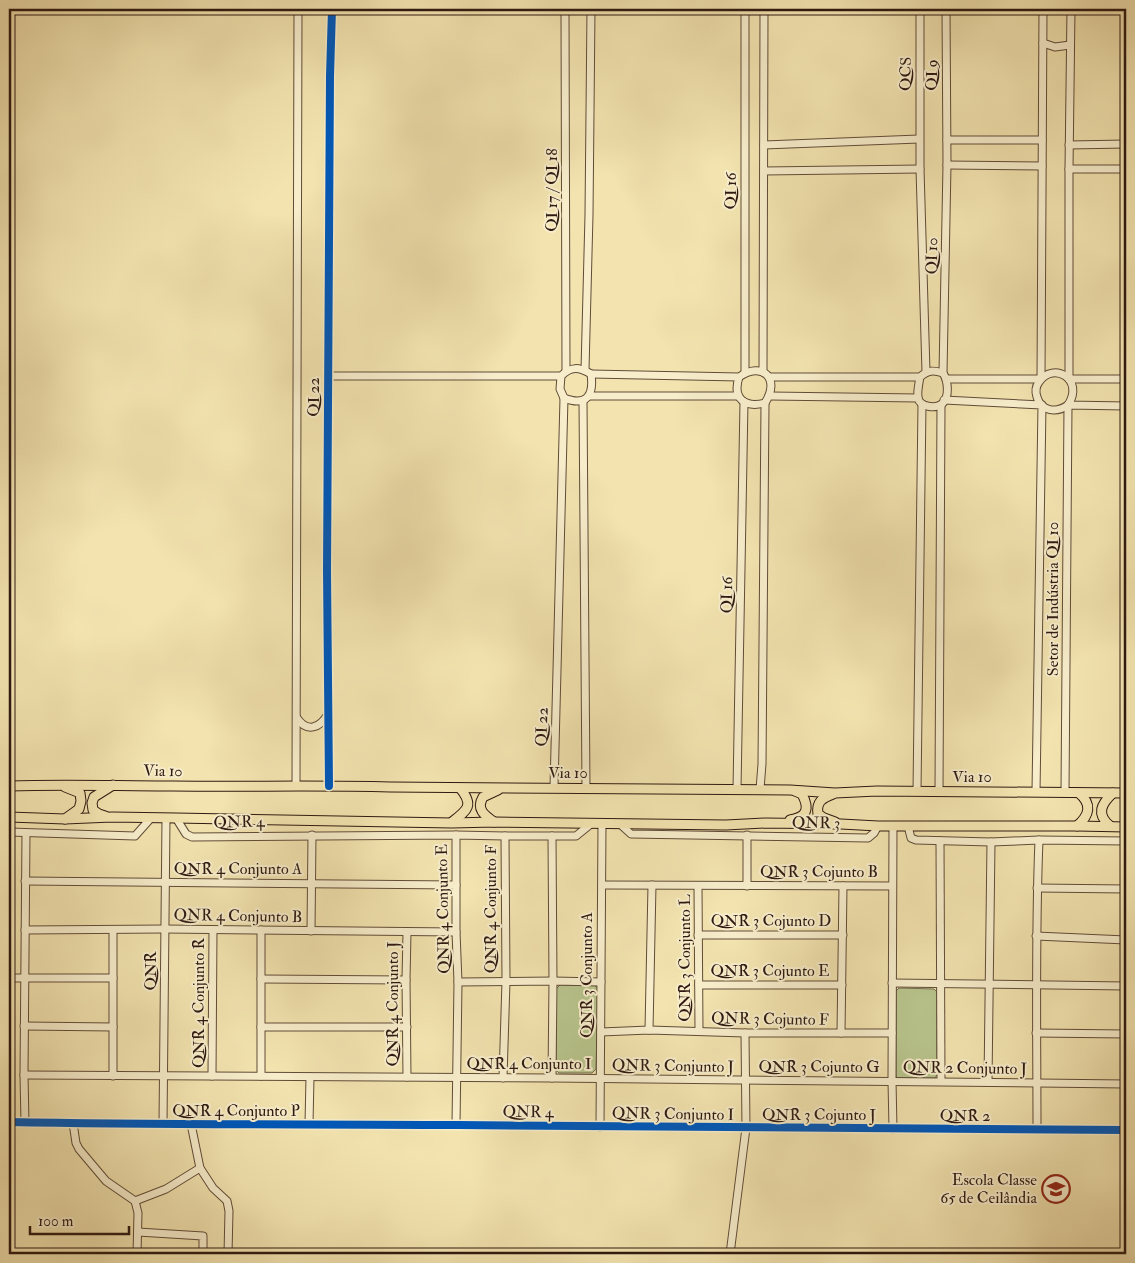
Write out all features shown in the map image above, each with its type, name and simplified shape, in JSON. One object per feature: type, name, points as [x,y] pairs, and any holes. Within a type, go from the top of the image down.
[{"type":"main road","name":"Via 10","points":[[9,786],[59,784],[460,788],[554,787],[760,789],[835,793],[877,791],[1126,793]]},
{"type":"main road","points":[[59,784],[80,793],[79,809],[65,819]]},
{"type":"main road","points":[[112,818],[93,810],[92,803],[94,797],[113,785]]},
{"type":"main road","points":[[452,823],[465,811],[468,804],[466,796],[460,788]]},
{"type":"main road","points":[[494,822],[481,811],[481,800],[486,795],[503,788]]},
{"type":"main road","points":[[765,824],[793,820],[804,815],[805,799],[802,794],[790,790]]},
{"type":"main road","points":[[835,793],[824,797],[818,804],[817,809],[818,814],[824,818],[841,824]]},
{"type":"main road","points":[[1078,826],[1088,809],[1088,803],[1080,793]]},
{"type":"main road","points":[[1110,826],[1104,821],[1101,814],[1102,806],[1113,793]]},
{"type":"main road","points":[[9,817],[452,823],[1126,827]]},
{"type":"street","points":[[296,786],[298,9]]},
{"type":"street","name":"QI 22","points":[[330,786],[327,571],[332,9]]},
{"type":"street","name":"QI 17 / QI 18","points":[[564,374],[565,9]]},
{"type":"street","points":[[590,396],[592,384],[588,372],[591,9]]},
{"type":"street","name":"QI 16","points":[[742,375],[745,9]]},
{"type":"street","points":[[763,372],[764,9]]},
{"type":"street","name":"QCS","points":[[920,9],[919,139],[923,375]]},
{"type":"street","name":"QI 9","points":[[946,9],[947,140]]},
{"type":"street","points":[[1041,379],[1043,9]]},
{"type":"street","points":[[1070,9],[1070,379],[1074,392],[1068,405],[1056,411],[1048,410],[1037,399],[1037,385],[1047,374],[1055,372],[1063,374],[1070,379],[1126,379]]},
{"type":"street","points":[[1043,43],[1055,47],[1070,45]]},
{"type":"street","points":[[764,144],[919,139]]},
{"type":"street","points":[[947,140],[1042,140]]},
{"type":"street","name":"QI 10","points":[[945,376],[947,140]]},
{"type":"street","points":[[1069,145],[1126,144]]},
{"type":"street","points":[[947,165],[1042,166]]},
{"type":"street","points":[[764,170],[920,169]]},
{"type":"street","points":[[1069,169],[1126,169]]},
{"type":"street","points":[[328,376],[564,374],[575,368],[588,372],[742,375],[753,371],[763,372],[770,377],[923,375],[935,371],[945,376],[1041,379]]},
{"type":"street","points":[[564,374],[560,389],[564,398],[573,402],[583,401],[590,396],[738,396]]},
{"type":"street","points":[[742,375],[736,387],[738,396],[744,402],[755,405],[768,399],[920,401],[932,407],[942,402],[1042,405]]},
{"type":"street","points":[[917,791],[920,401],[923,375]]},
{"type":"street","points":[[939,792],[942,402],[948,388],[945,376]]},
{"type":"street","points":[[760,789],[768,399],[772,388],[770,377]]},
{"type":"street","name":"QI 22","points":[[554,787],[564,398]]},
{"type":"street","points":[[583,401],[586,788]]},
{"type":"street","name":"QI 16","points":[[737,789],[744,402]]},
{"type":"street","name":"Setor de Indústria QI 10","points":[[1036,792],[1042,405]]},
{"type":"street","points":[[1068,405],[1126,406]]},
{"type":"street","name":"Setor de Indústria QI 10","points":[[1065,792],[1068,405]]},
{"type":"street","points":[[297,717],[302,724],[314,727],[325,720],[328,714]]},
{"type":"street","points":[[9,832],[135,836],[151,818]]},
{"type":"street","name":"QNR","points":[[163,1124],[166,818]]},
{"type":"street","name":"QNR 4","points":[[176,818],[186,834],[192,836],[576,836],[592,823]]},
{"type":"street","name":"QNR 3 Conjunto A","points":[[600,1127],[602,823]]},
{"type":"street","name":"QNR 3","points":[[620,824],[631,834],[868,838],[878,826]]},
{"type":"street","points":[[893,826],[893,1129]]},
{"type":"street","points":[[908,826],[910,836],[913,839],[940,841],[1126,841]]},
{"type":"street","points":[[25,1122],[26,833]]},
{"type":"street","name":"QNR 4 Conjunto E","points":[[456,835],[458,982]]},
{"type":"street","points":[[311,931],[312,836]]},
{"type":"street","name":"QNR 4 Conjunto F","points":[[503,1078],[506,981],[505,836]]},
{"type":"street","points":[[552,836],[552,1078]]},
{"type":"street","points":[[747,836],[747,886]]},
{"type":"street","points":[[1037,1130],[1036,936],[1039,840]]},
{"type":"street","points":[[940,841],[941,1081]]},
{"type":"street","name":"QNR 2 Conjunto J","points":[[988,1082],[991,842]]},
{"type":"street","name":"QNR 4 Conjunto A","points":[[25,880],[456,885]]},
{"type":"street","name":"QNR 3 Cojunto B","points":[[602,885],[892,886]]},
{"type":"street","points":[[649,1030],[652,885]]},
{"type":"street","name":"QNR 3 Conjunto L","points":[[698,886],[699,1031]]},
{"type":"street","points":[[843,886],[841,1033],[892,1033]]},
{"type":"street","points":[[1037,888],[1126,889]]},
{"type":"street","name":"QNR 4 Conjunto B","points":[[25,930],[165,929],[456,932]]},
{"type":"street","points":[[113,930],[113,1076]]},
{"type":"street","name":"QNR 4 Conjunto R","points":[[212,1076],[213,930]]},
{"type":"street","points":[[261,930],[261,1076]]},
{"type":"street","name":"QNR 4 Conjunto J","points":[[407,932],[407,1077]]},
{"type":"street","name":"QNR 3 Cojunto D","points":[[698,935],[842,935]]},
{"type":"street","points":[[1036,936],[1126,940]]},
{"type":"street","points":[[9,978],[113,978]]},
{"type":"street","points":[[261,979],[406,980]]},
{"type":"street","points":[[456,1125],[458,982],[601,982]]},
{"type":"street","points":[[892,984],[1126,986]]},
{"type":"street","name":"QNR 3 Cojunto E","points":[[699,985],[842,985]]},
{"type":"street","points":[[24,1026],[113,1027]]},
{"type":"street","points":[[261,1027],[406,1027]]},
{"type":"street","points":[[601,1032],[649,1030],[699,1031]]},
{"type":"street","name":"QNR 3 Cojunto F","points":[[699,1031],[841,1033]]},
{"type":"street","points":[[730,1254],[746,1128],[745,1033]]},
{"type":"street","points":[[1036,1033],[1126,1034]]},
{"type":"street","points":[[24,1075],[458,1078]]},
{"type":"street","points":[[309,1124],[310,1077]]},
{"type":"street","name":"QNR 4 Conjunto I","points":[[458,1078],[600,1079]]},
{"type":"street","name":"QNR 3 Conjunto J","points":[[600,1079],[746,1081]]},
{"type":"street","name":"QNR 3 Cojunto G","points":[[746,1081],[892,1081]]},
{"type":"street","name":"QNR 2 Conjunto J","points":[[892,1081],[1126,1084]]},
{"type":"street","name":"QNR 4 Conjunto P","points":[[9,1122],[456,1125]]},
{"type":"street","points":[[73,1123],[76,1144],[79,1149],[106,1181],[136,1201],[138,1213],[137,1254]]},
{"type":"street","points":[[191,1124],[200,1168],[213,1188],[227,1200],[229,1211],[228,1254]]},
{"type":"street","name":"QNR 4","points":[[456,1125],[600,1127]]},
{"type":"street","name":"QNR 3 Conjunto I","points":[[600,1127],[746,1128]]},
{"type":"street","name":"QNR 3 Cojunto J","points":[[746,1128],[893,1129]]},
{"type":"street","name":"QNR 2","points":[[893,1129],[1126,1130]]},
{"type":"street","points":[[136,1201],[166,1189],[200,1168]]},
{"type":"street","points":[[138,1232],[203,1236],[203,1251]]},
{"type":"green space","points":[[560,985],[594,985],[598,989],[596,1069],[592,1073],[559,1073],[556,1070],[556,989]]},
{"type":"green space","points":[[899,988],[934,989],[937,992],[937,1075],[935,1078],[898,1078],[896,1076],[896,991]]},
{"type":"cycle path","points":[[329,786],[327,571],[332,9]]},
{"type":"cycle path","points":[[9,1122],[1126,1130]]},
{"type":"place","name":"Escola Classe 65 de Ceilândia","points":[[1056,1189]]}]
